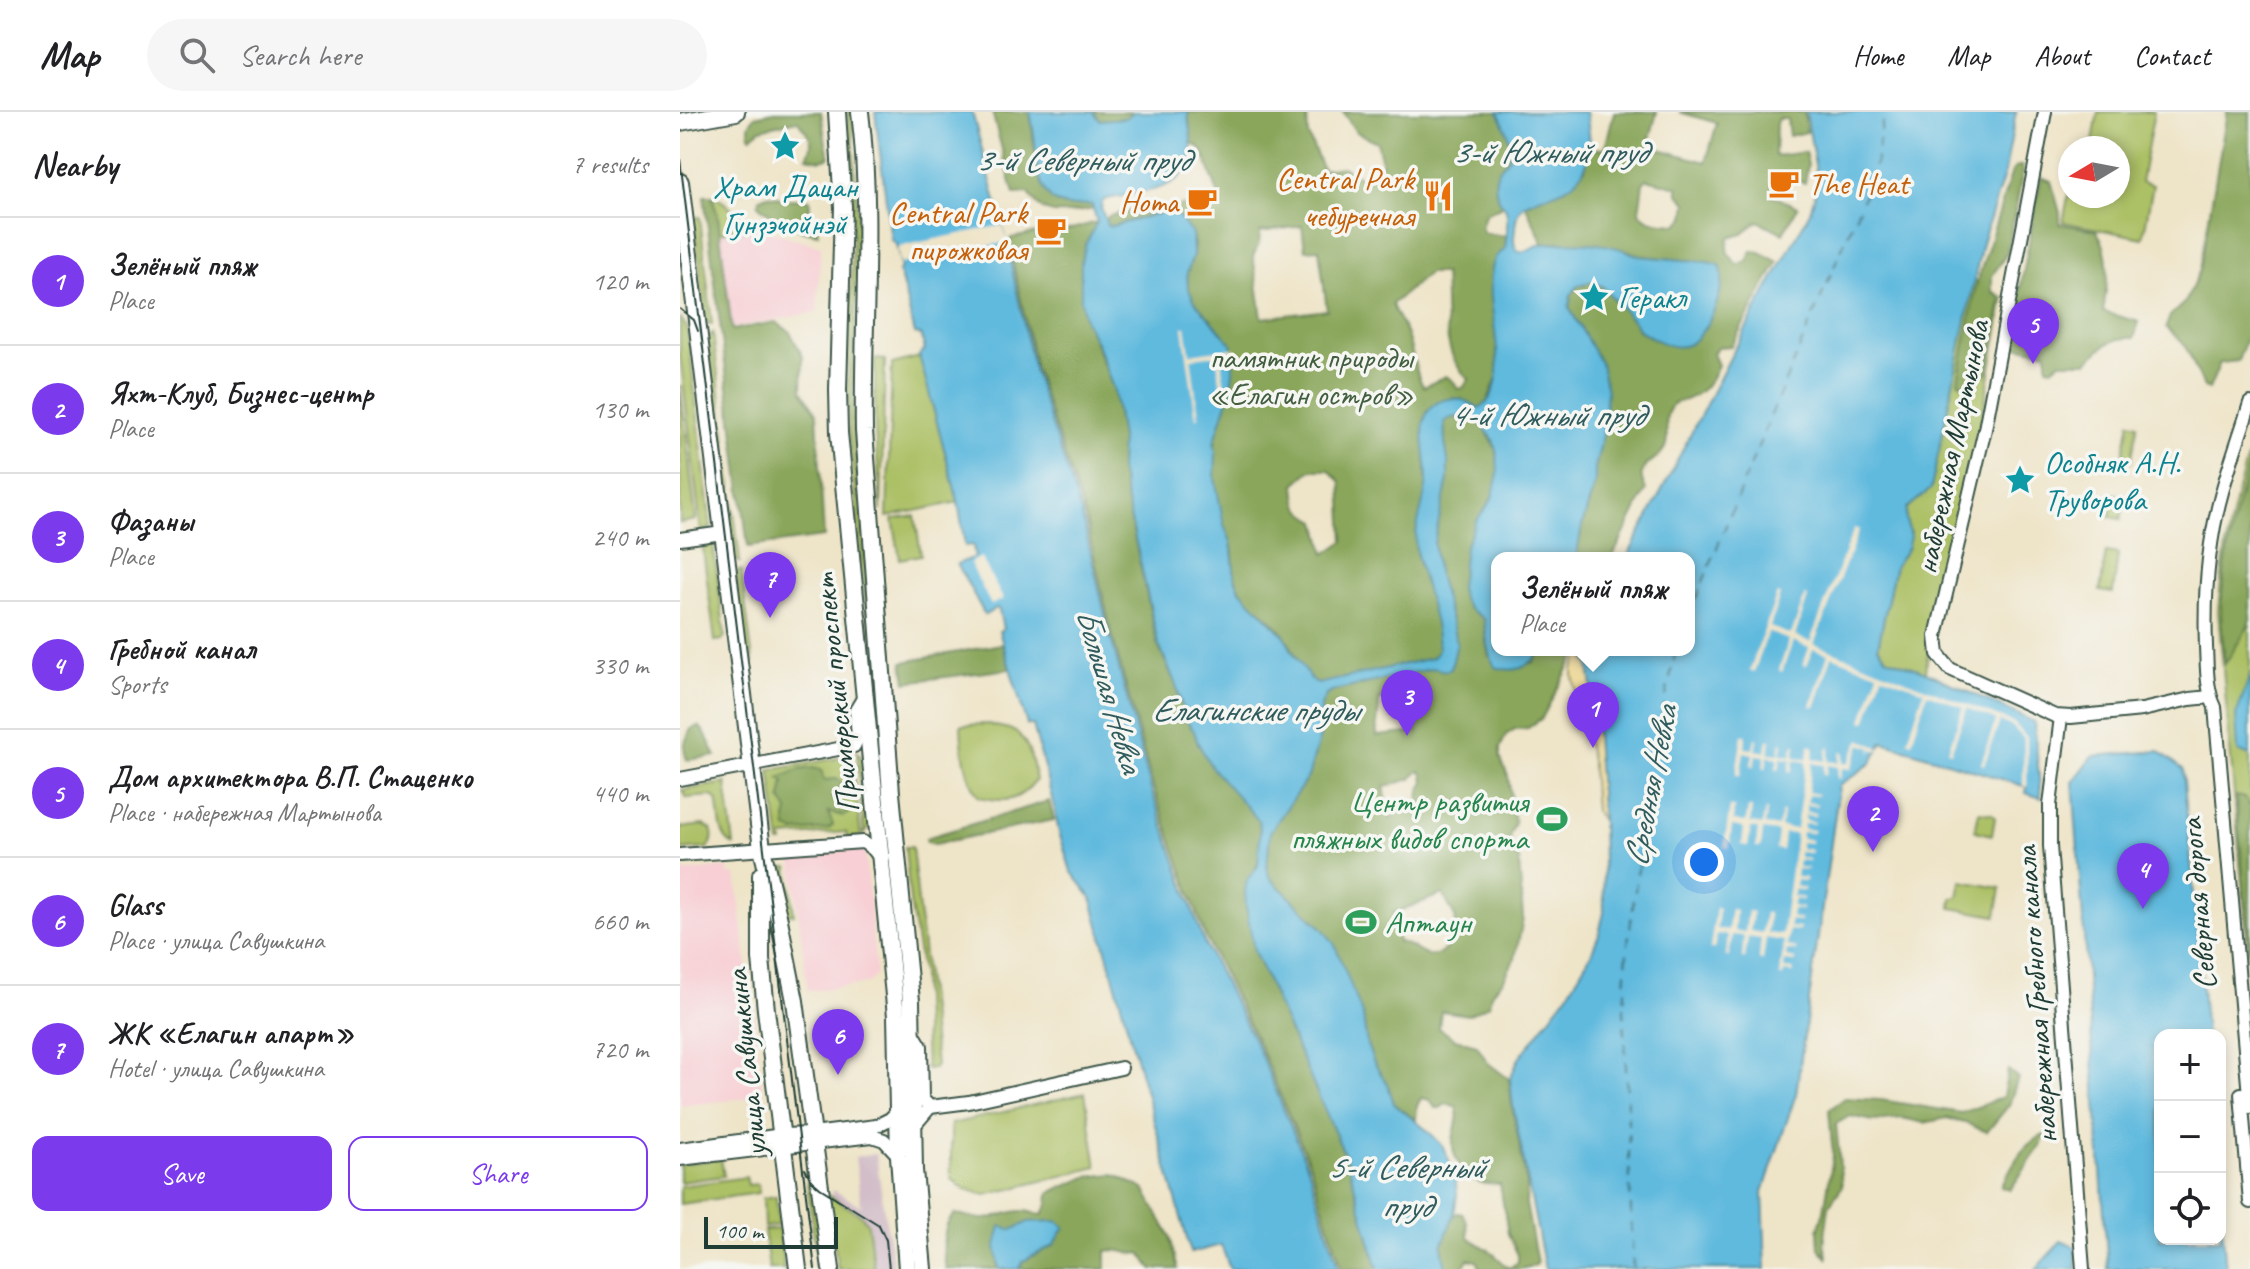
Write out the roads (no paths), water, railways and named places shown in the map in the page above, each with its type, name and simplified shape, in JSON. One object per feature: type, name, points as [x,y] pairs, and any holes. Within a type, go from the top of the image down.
[{"type":"main road","points":[[680,122],[736,112]]},
{"type":"main road","name":"Приморский проспект","points":[[837,112],[843,207],[839,433],[896,1016],[899,1156],[907,1269]]},
{"type":"main road","name":"Приморский проспект","points":[[860,112],[868,231],[864,431],[891,793],[911,1001],[914,1170],[922,1269]]},
{"type":"main road","name":"улица Савушкина","points":[[680,182],[762,849],[792,987],[831,1269]]},
{"type":"main road","name":"улица Савушкина","points":[[762,849],[761,959],[798,1269]]},
{"type":"street","name":"набережная Мартынова","points":[[2045,112],[1988,413],[1936,644],[1938,654],[1950,669],[2038,710],[2061,717]]},
{"type":"street","name":"Северная дорога","points":[[2250,403],[2221,493],[2209,555],[2205,611],[2210,697],[2215,707],[2250,1107]]},
{"type":"street","points":[[680,539],[723,533]]},
{"type":"street","points":[[680,779],[854,746],[858,737],[856,710],[865,695]]},
{"type":"street","points":[[2061,717],[2142,710],[2210,697]]},
{"type":"street","name":"Северная дорога","points":[[2210,697],[2206,708],[2250,1202]]},
{"type":"street","name":"набережная Гребного канала","points":[[2061,717],[2050,805],[2050,846],[2083,1269]]},
{"type":"street","points":[[863,842],[877,818]]},
{"type":"street","points":[[680,855],[863,842],[881,859]]},
{"type":"street","points":[[912,1031],[921,1046],[922,1099],[930,1107]]},
{"type":"street","points":[[913,1127],[930,1107],[969,1102],[1121,1068]]},
{"type":"street","points":[[814,1139],[876,1126],[898,1111]]},
{"type":"street","points":[[680,1149],[872,1136],[884,1140],[899,1156]]},
{"type":"street","points":[[680,1159],[783,1140]]},
{"type":"water","name":"Большая Невка","points":[[875,112],[972,112],[1003,227],[1034,371],[1082,515],[1152,792],[1204,942],[1257,1046],[1308,1167],[1339,1269],[1230,1269],[1221,1245],[1191,1253],[1091,897],[1071,871],[1058,829],[1033,725],[1027,725],[999,631],[1003,629],[999,610],[997,608],[985,615],[957,564],[975,557],[973,545],[965,546],[958,501],[919,355],[925,350],[921,335],[915,334],[899,271],[901,267],[896,244],[891,240]]},
{"type":"water","name":"Елагинские пруды","points":[[1030,112],[1093,112],[1100,120],[1126,118],[1133,112],[1188,112],[1192,151],[1187,168],[1179,177],[1157,189],[1106,199],[1101,207],[1107,225],[1166,212],[1178,216],[1192,234],[1193,255],[1187,273],[1188,288],[1196,303],[1231,343],[1233,352],[1230,393],[1214,443],[1215,478],[1224,525],[1231,542],[1235,578],[1240,590],[1285,636],[1311,679],[1318,684],[1432,658],[1438,651],[1435,625],[1416,549],[1416,531],[1427,476],[1424,422],[1427,412],[1434,405],[1447,399],[1463,400],[1479,408],[1491,396],[1497,379],[1491,273],[1496,257],[1505,249],[1507,218],[1495,181],[1510,151],[1508,134],[1498,112],[1586,112],[1590,140],[1585,167],[1565,188],[1531,201],[1519,211],[1514,238],[1519,252],[1543,244],[1579,242],[1604,245],[1639,256],[1720,265],[1722,284],[1710,320],[1696,339],[1685,346],[1666,344],[1640,331],[1602,286],[1590,282],[1579,285],[1571,295],[1569,307],[1601,364],[1607,391],[1603,434],[1595,482],[1577,552],[1491,552],[1491,656],[1537,656],[1522,668],[1510,670],[1495,667],[1488,649],[1484,619],[1468,608],[1460,587],[1465,547],[1476,521],[1491,501],[1498,475],[1493,439],[1480,423],[1457,417],[1444,422],[1448,480],[1434,543],[1437,571],[1457,643],[1451,669],[1434,668],[1326,695],[1321,705],[1320,737],[1308,777],[1270,832],[1269,876],[1335,945],[1363,1016],[1367,1045],[1388,1085],[1394,1104],[1442,1145],[1455,1175],[1457,1195],[1454,1215],[1442,1246],[1446,1269],[1378,1269],[1347,1160],[1254,951],[1245,891],[1247,880],[1258,866],[1259,821],[1212,768],[1186,720],[1176,685],[1158,643],[1120,470],[1121,438],[1114,391],[1085,321],[1081,300],[1081,262],[1097,222],[1092,205],[1067,206],[1057,203],[1044,190]]},
{"type":"water","name":"Средняя Невка","points":[[1806,112],[2016,112],[2005,172],[1982,243],[1931,489],[1907,508],[1910,537],[1907,549],[1895,566],[1878,647],[1887,658],[1926,672],[2034,722],[2041,798],[2026,793],[2027,787],[1883,742],[1871,763],[1839,786],[1796,1094],[1763,1192],[1766,1269],[1545,1269],[1510,1079],[1518,1060],[1569,992],[1591,954],[1604,912],[1602,820],[1593,692],[1585,656],[1695,656],[1695,552],[1630,552],[1731,356],[1810,212],[1818,183]]},
{"type":"water","points":[[2250,675],[2250,756],[2238,751],[2236,716]]},
{"type":"water","points":[[2159,751],[2183,769],[2205,1029],[2154,1029],[2154,1245],[2224,1245],[2226,1269],[2108,1269],[2073,782],[2093,756]]},
{"type":"water","points":[[1057,1221],[1065,1227],[1054,1245],[1023,1261],[1019,1269],[999,1269],[996,1245],[1001,1226],[1012,1230],[1028,1222]]},
{"type":"water","points":[[2061,1241],[2075,1247],[2077,1269],[2036,1269]]},
{"type":"tram line","points":[[680,159],[815,1269]]},
{"type":"tram line","points":[[680,309],[694,320],[698,331]]},
{"type":"tram line","points":[[805,1169],[820,1188],[879,1225],[886,1240],[889,1269]]},
{"type":"place","name":"Храм Дацан Гунзэчойнэй","points":[[785,146]]},
{"type":"place","name":"The Heat","points":[[1784,183]]},
{"type":"place","name":"Central Park чебуречная","points":[[1438,196]]},
{"type":"place","name":"Нота","points":[[1202,201]]},
{"type":"place","name":"Central Park пирожковая","points":[[1051,230]]},
{"type":"place","name":"Геракл","points":[[1594,297]]},
{"type":"place","name":"Дом архитектора В.П. Стаценко","points":[[2033,364]]},
{"type":"place","name":"Особняк А.Н. Труворова","points":[[2020,480]]},
{"type":"place","name":"ЖК «Елагин апарт»","points":[[770,618]]},
{"type":"place","name":"Фазаны","points":[[1407,736]]},
{"type":"place","name":"Зелёный пляж","points":[[1593,748]]},
{"type":"place","name":"Центр развития пляжных видов спорта","points":[[1552,819]]},
{"type":"place","name":"Яхт-Клуб, Бизнес-центр","points":[[1873,852]]},
{"type":"place","name":"Гребной канал","points":[[2143,909]]},
{"type":"place","name":"Аптаун","points":[[1361,922]]},
{"type":"place","name":"Glass","points":[[838,1075]]},
{"type":"water label","name":"3-й Южный пруд","points":[[1549,151]]},
{"type":"water label","name":"3-й Северный пруд","points":[[1082,159]]},
{"type":"water label","name":"4-й Южный пруд","points":[[1546,414]]},
{"type":"water label","name":"5-й Северный пруд","points":[[1406,1186]]},
{"type":"park label","name":"памятник природы «Елагин остров»","points":[[1311,376]]}]
